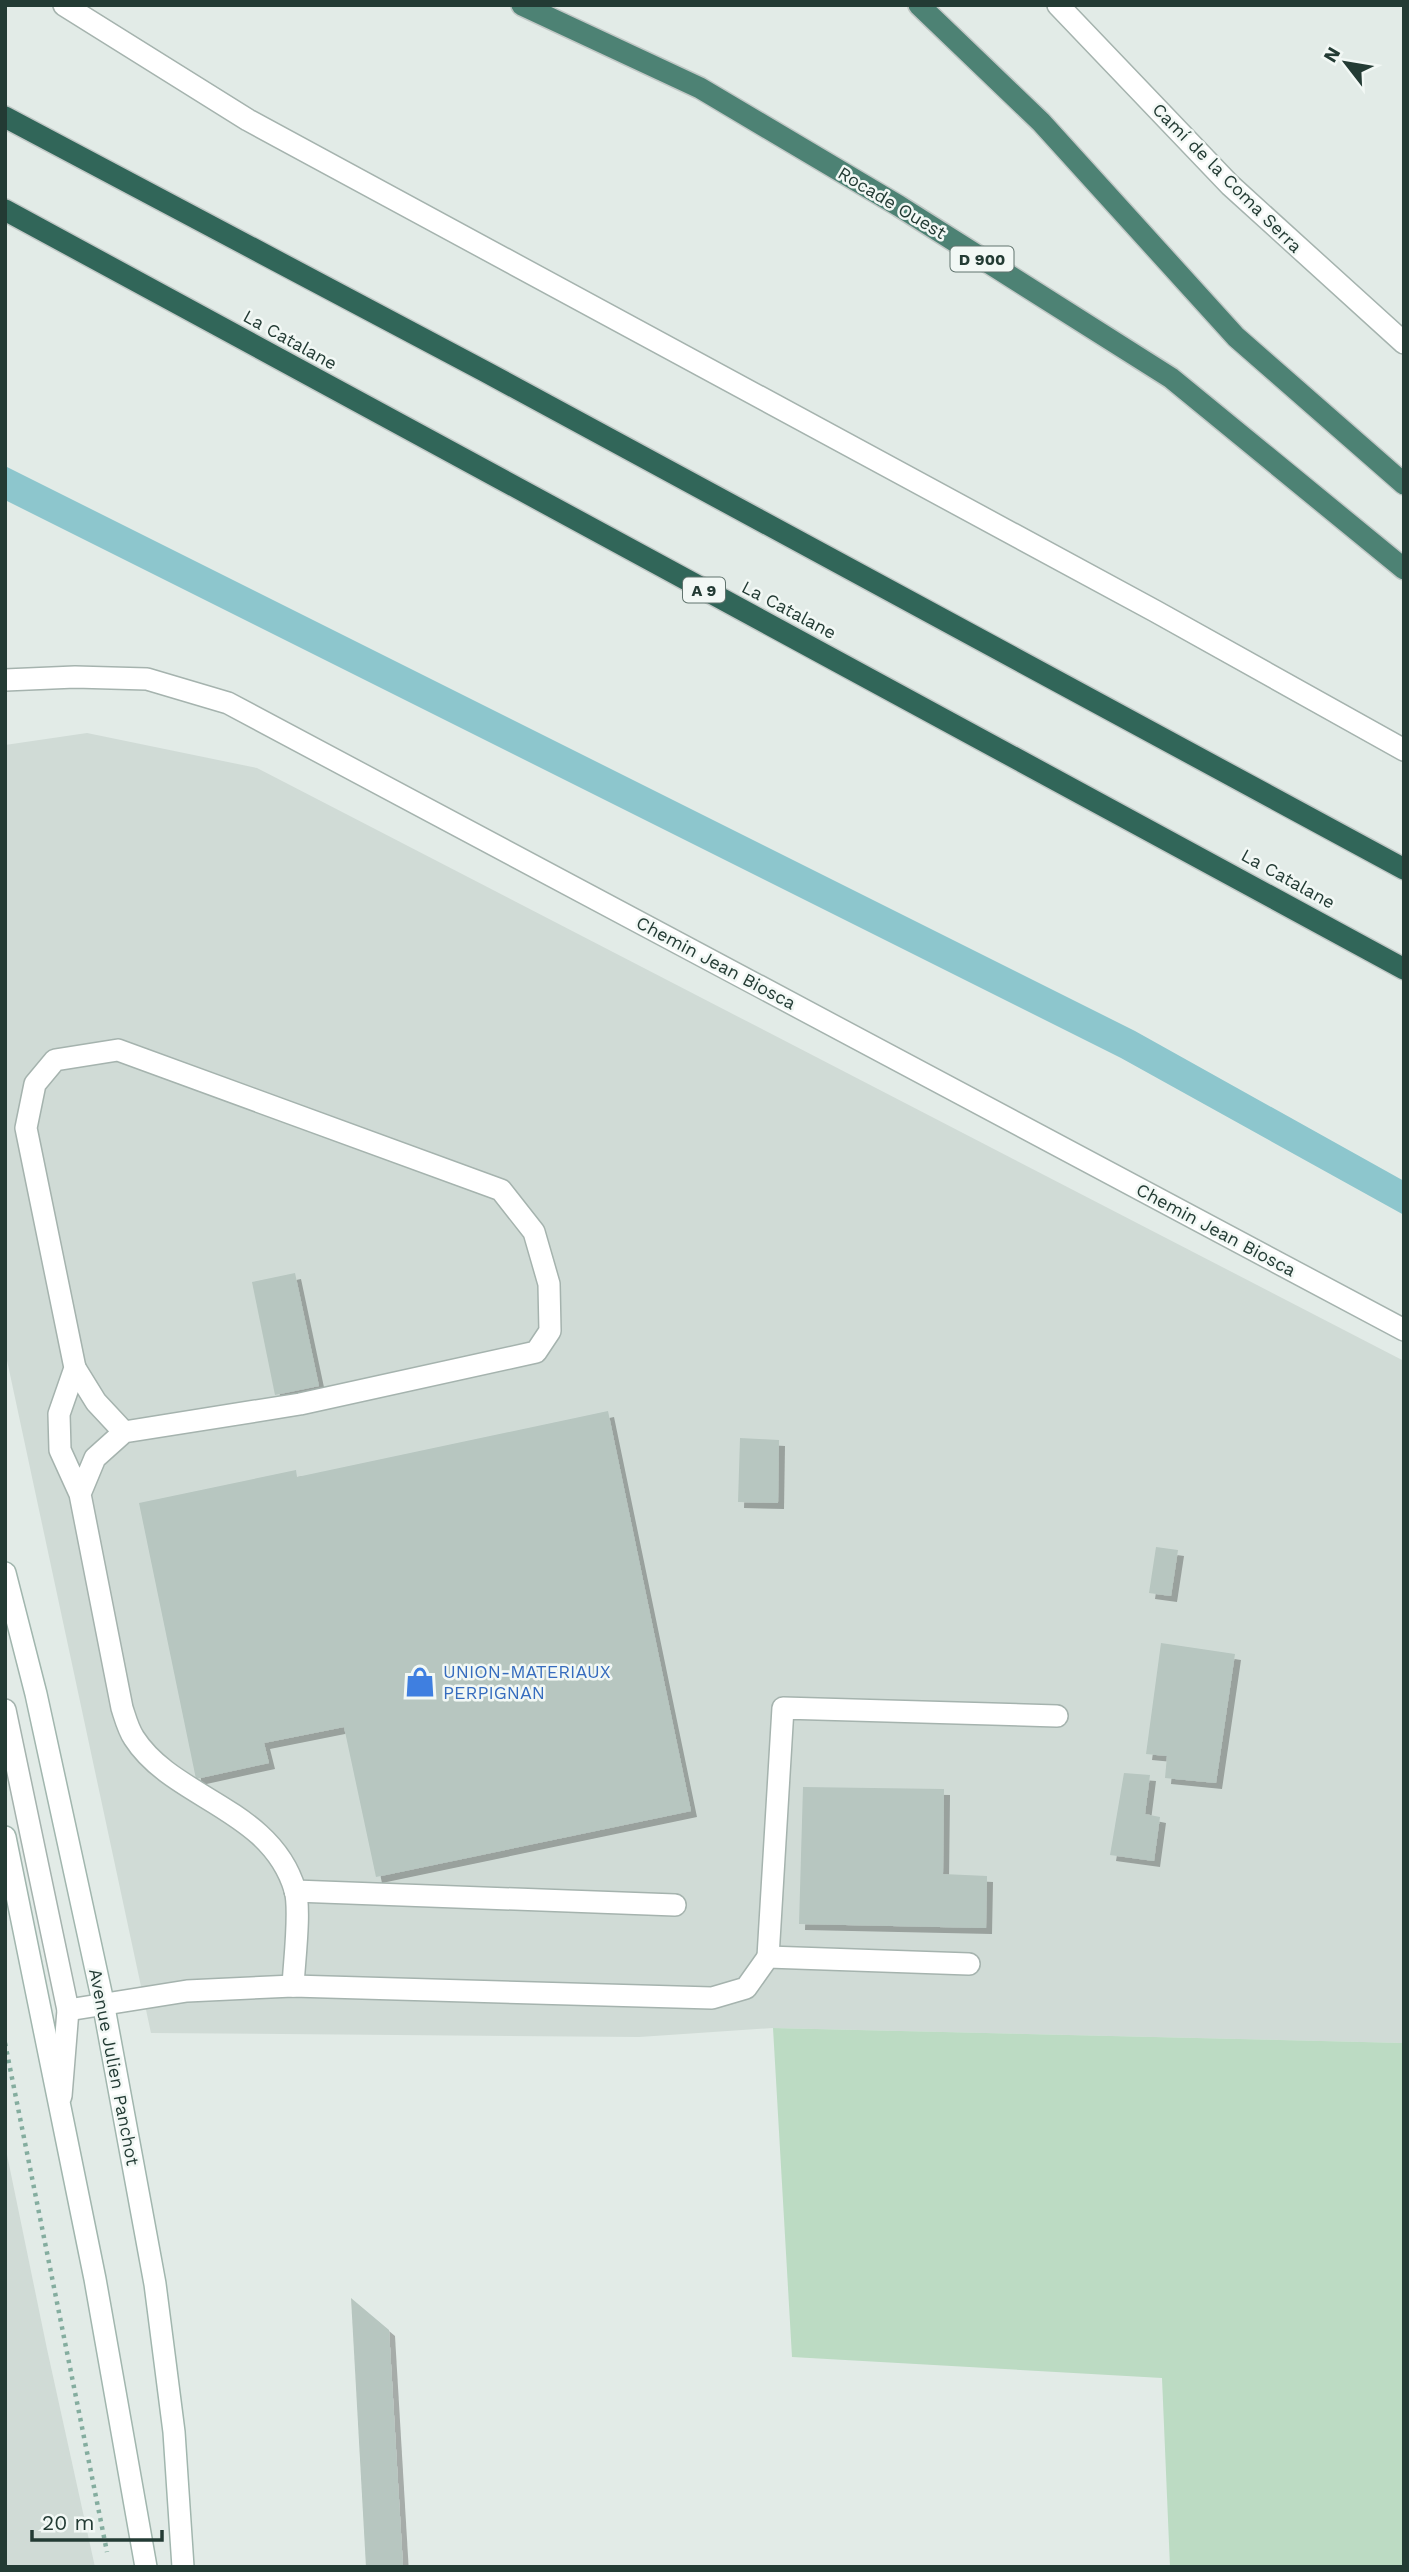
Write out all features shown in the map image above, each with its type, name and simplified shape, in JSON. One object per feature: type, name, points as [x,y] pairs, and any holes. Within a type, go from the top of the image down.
[{"type":"highway","name":"Rocade Ouest","points":[[522,5],[700,88],[899,206],[1171,378],[1404,569]]},
{"type":"highway","points":[[919,5],[1041,122],[1236,337],[1404,484]]},
{"type":"highway","points":[[5,117],[474,365],[1404,869]]},
{"type":"highway","name":"La Catalane","points":[[5,210],[1404,969]]},
{"type":"street","points":[[64,5],[248,120],[1155,611],[1404,750]]},
{"type":"street","name":"Camí de la Coma Serra","points":[[1058,5],[1230,185],[1404,343]]},
{"type":"street","name":"Chemin Jean Biosca","points":[[5,680],[75,677],[147,679],[228,703],[1404,1330]]},
{"type":"street","points":[[80,1494],[95,1458],[124,1432],[300,1404],[536,1352],[550,1332],[550,1284],[534,1232],[501,1190],[118,1050],[55,1060],[35,1084],[26,1128],[75,1368],[96,1402],[124,1432]]},
{"type":"street","points":[[75,1368],[60,1413],[60,1450],[80,1494],[122,1708],[134,1738],[163,1767],[243,1819],[276,1852],[295,1891],[293,1986]]},
{"type":"street","name":"Avenue Julien Panchot","points":[[5,1573],[36,1694],[103,2002],[155,2284],[174,2432],[183,2567]]},
{"type":"street","points":[[68,2010],[187,1990],[293,1986],[712,1998],[746,1988],[768,1957],[783,1708],[1057,1716]]},
{"type":"street","points":[[5,1710],[68,2010],[60,2103]]},
{"type":"street","points":[[5,1837],[60,2103],[146,2567]]},
{"type":"street","points":[[295,1891],[675,1905]]},
{"type":"street","points":[[768,1957],[969,1964]]},
{"type":"path","points":[[5,2043],[107,2554]]},
{"type":"shaded area","points":[[87,733],[257,768],[1404,1361],[1404,2043],[773,2028],[639,2037],[151,2033],[5,1351],[5,745]]},
{"type":"shaded area","points":[[5,2145],[47,2349],[95,2567],[5,2567]]},
{"type":"green space","points":[[773,2028],[1404,2043],[1404,2567],[1170,2567],[1162,2378],[792,2357]]},
{"type":"water","points":[[5,466],[1135,1031],[1404,1181],[1404,1215],[1121,1058],[5,500]]},
{"type":"building","points":[[295,1273],[319,1386],[275,1395],[252,1282]]},
{"type":"building","name":"UNION-MATERIAUX PERPIGNAN","points":[[608,1411],[691,1811],[376,1877],[344,1727],[264,1743],[269,1763],[196,1779],[139,1503],[296,1470],[297,1477]]},
{"type":"building","points":[[740,1438],[779,1440],[778,1503],[738,1502]]},
{"type":"building","points":[[1156,1547],[1178,1550],[1171,1596],[1149,1593]]},
{"type":"building","points":[[1161,1643],[1235,1654],[1216,1783],[1165,1778],[1167,1756],[1146,1754]]},
{"type":"building","points":[[1124,1773],[1150,1775],[1145,1814],[1160,1817],[1154,1861],[1110,1855]]},
{"type":"building","points":[[803,1787],[944,1789],[943,1874],[987,1876],[986,1928],[799,1924]]},
{"type":"building","points":[[351,2298],[389,2330],[403,2567],[366,2567]]},
{"type":"place","name":"UNION-MATERIAUX PERPIGNAN","points":[[420,1682]]}]
